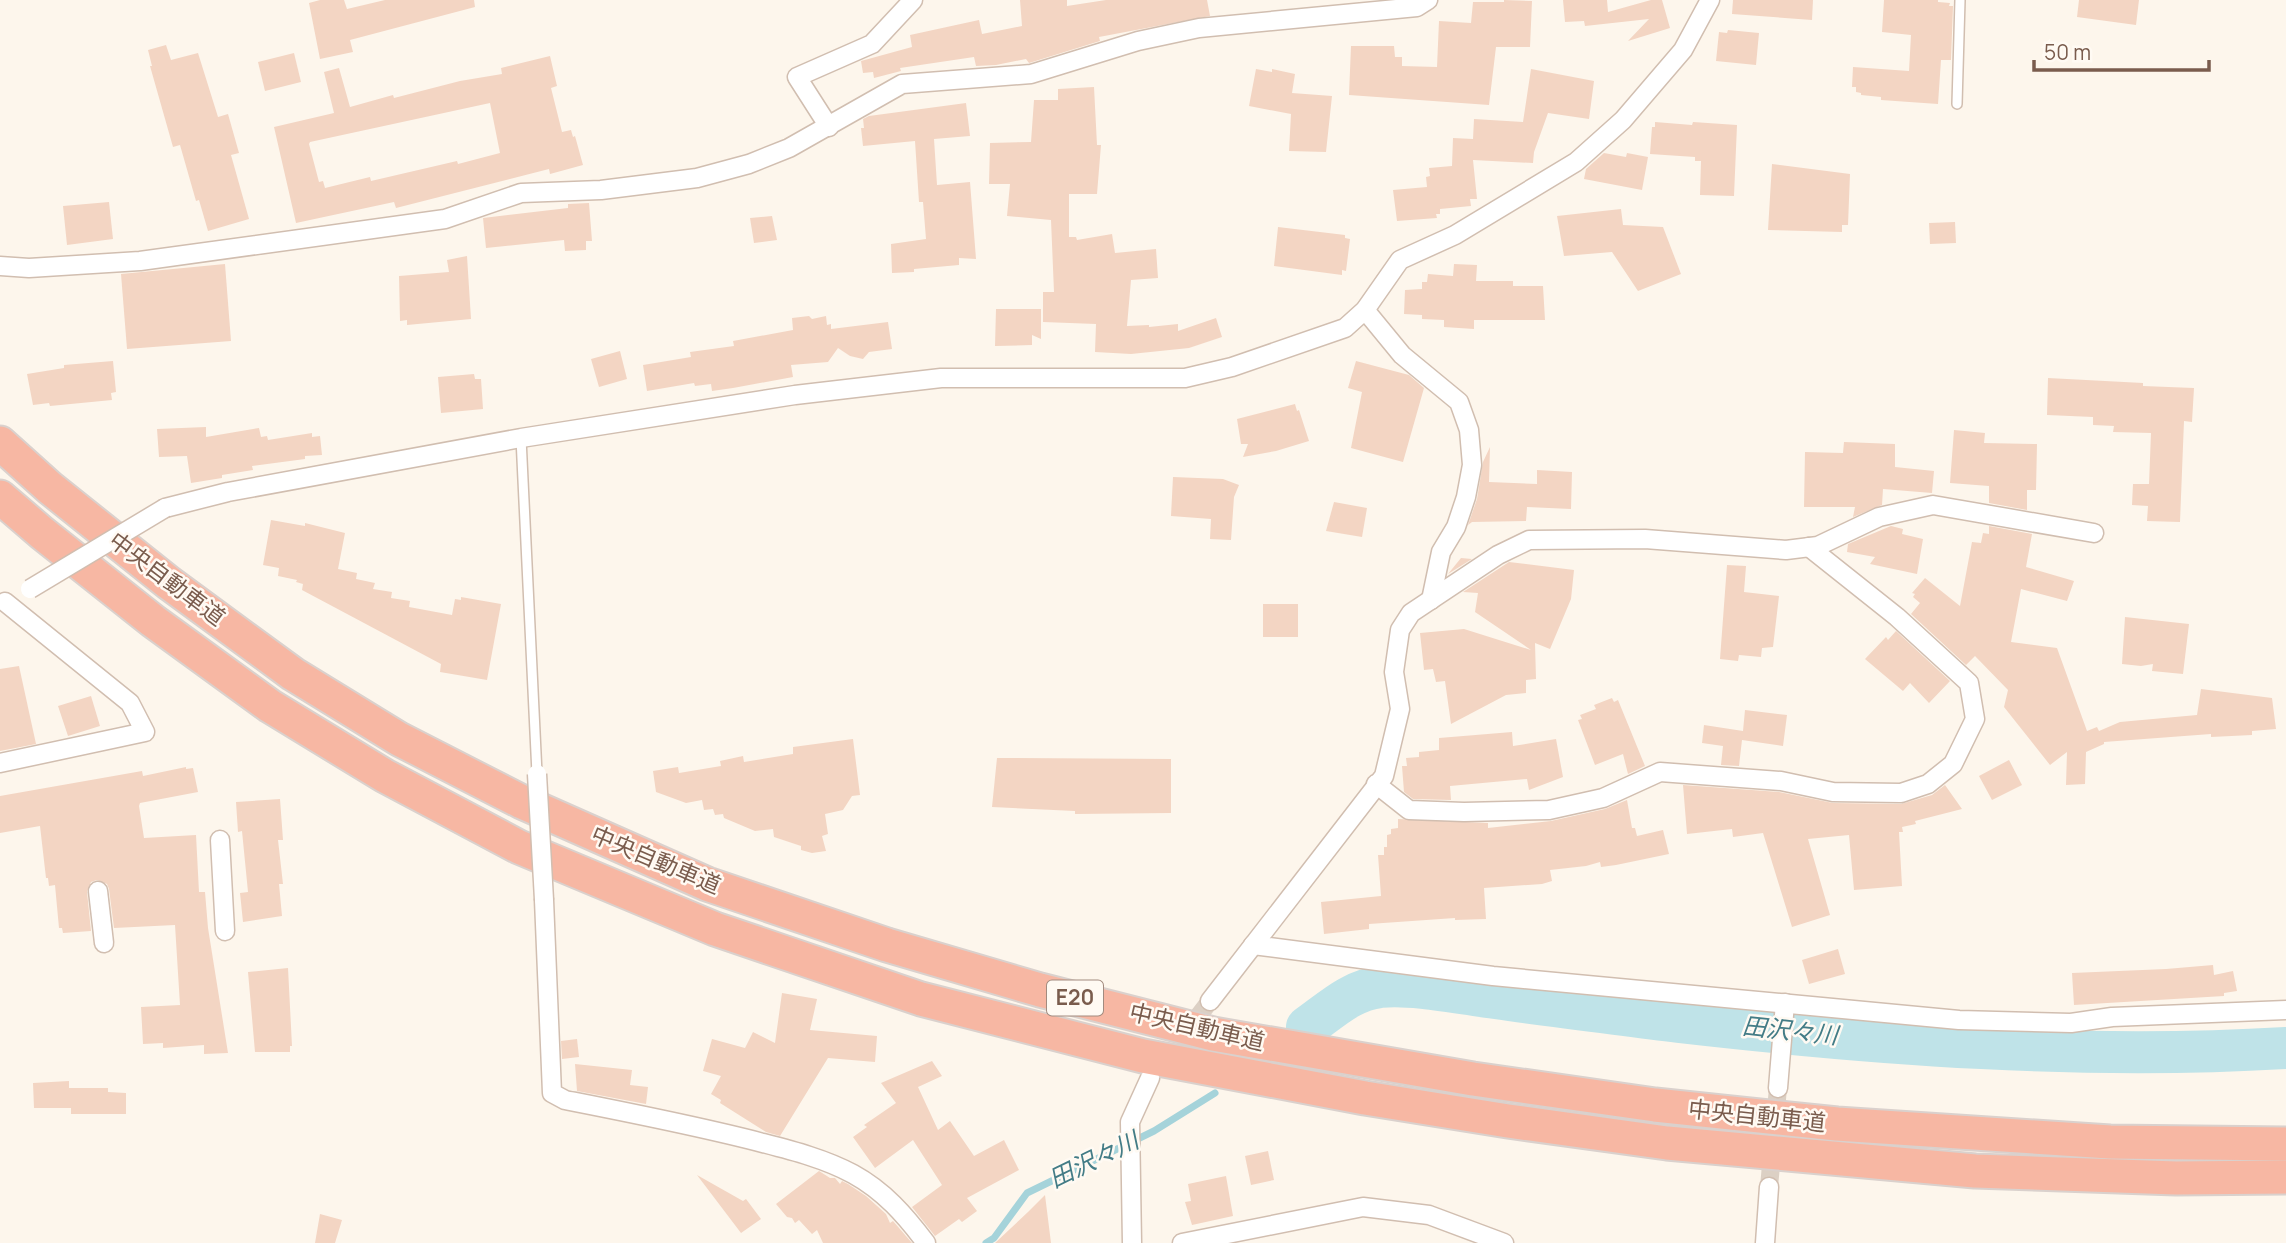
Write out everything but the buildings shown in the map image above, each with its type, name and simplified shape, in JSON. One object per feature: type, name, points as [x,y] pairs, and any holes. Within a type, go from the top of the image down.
[{"type":"highway","name":"中央自動車道","points":[[0,443],[50,488],[169,583],[293,674],[399,739],[522,803],[707,884],[887,945],[1040,990],[1213,1034],[1473,1079],[1656,1105],[1837,1124],[2110,1142],[2286,1144]]},
{"type":"highway","name":"中央自動車道","points":[[0,496],[41,533],[153,621],[270,706],[384,776],[519,847],[715,929],[921,999],[1156,1058],[1365,1098],[1667,1143],[1975,1171],[2176,1178],[2286,1177]]},
{"type":"street","points":[[829,127],[797,77],[872,44],[913,0]]},
{"type":"street","points":[[0,266],[29,268],[140,261],[445,219],[520,193],[601,190],[697,178],[749,164],[789,148],[902,84],[1031,74],[1138,41],[1199,28],[1417,7],[1428,0]]},
{"type":"street","points":[[0,763],[145,732],[130,703],[3,601],[30,589],[165,508],[228,492],[521,439],[795,395],[941,378],[1185,378],[1232,367],[1345,328],[1365,310],[1400,260],[1455,235],[1576,162],[1623,120],[1683,50],[1710,0]]},
{"type":"street","points":[[1365,310],[1402,355],[1459,402],[1469,430],[1472,465],[1466,497],[1457,527],[1441,552],[1431,600]]},
{"type":"street","points":[[1210,1001],[1384,776],[1399,709],[1394,672],[1399,630],[1411,613],[1498,555],[1529,540],[1645,539],[1786,550],[1809,548],[1879,517],[1933,505],[2094,533]]},
{"type":"street","points":[[1376,784],[1409,810],[1464,812],[1549,810],[1603,798],[1660,772],[1781,781],[1833,792],[1901,793],[1928,784],[1953,764],[1975,719],[1969,683],[1897,617],[1809,548]]},
{"type":"street","points":[[537,774],[552,1093],[565,1100],[688,1125],[817,1158],[853,1174],[879,1191],[903,1212],[926,1243]]},
{"type":"street","points":[[220,840],[225,931]]},
{"type":"street","points":[[98,891],[104,943]]},
{"type":"street","points":[[1253,945],[1493,976],[1959,1020],[2071,1023],[2112,1017],[2286,1010]]},
{"type":"street","points":[[1778,1088],[1785,1003]]},
{"type":"street","points":[[1132,1243],[1130,1125],[1150,1078]]},
{"type":"street","points":[[1765,1243],[1769,1187]]},
{"type":"street","points":[[1182,1243],[1363,1207],[1429,1215],[1504,1243]]},
{"type":"lane","points":[[1957,104],[1960,0]]},
{"type":"lane","points":[[521,439],[537,774]]},
{"type":"waterway","name":"田沢々川","points":[[1307,1027],[1341,1002],[1360,992],[1380,987],[1406,986],[1679,1022],[1906,1043],[2058,1051],[2286,1048]]},
{"type":"waterway","name":"田沢々川","points":[[986,1243],[994,1238],[1027,1193],[1154,1131],[1215,1093]]},
{"type":"tunnel","points":[[1163,1062],[1210,1001]]},
{"type":"tunnel","points":[[1769,1187],[1778,1088]]}]
